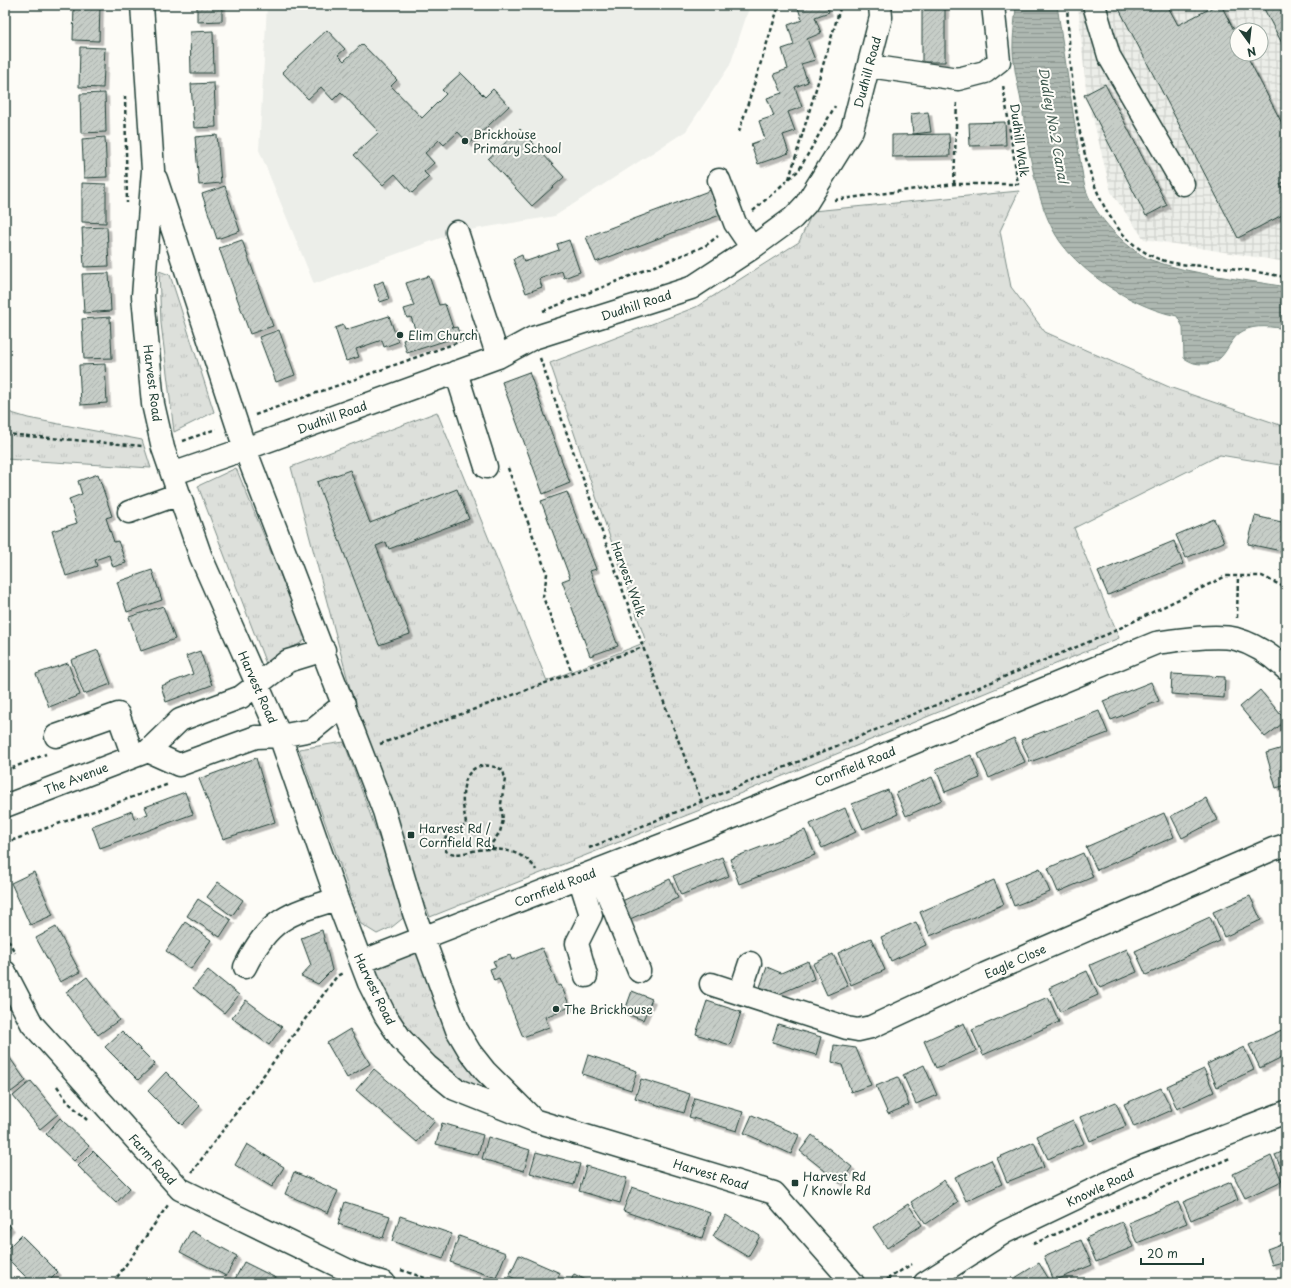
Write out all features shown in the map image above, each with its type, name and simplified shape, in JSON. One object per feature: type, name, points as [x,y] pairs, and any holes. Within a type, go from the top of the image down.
[{"type":"street","name":"Harvest Road","points":[[142,5],[153,170],[143,296],[153,404],[163,448],[201,557],[280,736],[337,900],[361,962],[385,1015],[401,1039],[426,1066],[455,1088],[533,1120],[774,1193],[853,1283]]},
{"type":"street","name":"Dudhill Road","points":[[172,474],[246,450],[498,357],[533,338],[691,288],[752,248],[793,218],[806,204],[852,130],[881,17],[880,5]]},
{"type":"street","points":[[869,66],[958,79],[985,72],[999,60],[993,5]]},
{"type":"street","points":[[1094,5],[1109,56],[1183,184]]},
{"type":"street","name":"Harvest Road","points":[[153,170],[246,450],[324,650],[384,811],[414,913],[457,1030],[470,1052],[485,1071],[533,1120]]},
{"type":"street","points":[[719,180],[735,223],[752,248]]},
{"type":"street","points":[[457,232],[498,357]]},
{"type":"street","points":[[456,372],[486,468]]},
{"type":"street","points":[[129,512],[179,494]]},
{"type":"street","name":"Cornfield Road","points":[[361,962],[711,826],[1156,643],[1197,638],[1236,639],[1272,656],[1286,669]]},
{"type":"street","name":"The Avenue","points":[[5,806],[140,753],[180,720],[241,697],[288,662],[324,650]]},
{"type":"street","points":[[56,736],[118,714],[140,753],[179,765],[256,737],[280,736],[312,730],[344,704]]},
{"type":"street","name":"Eagle Close","points":[[711,984],[847,1028],[858,1030],[871,1027],[992,971],[1273,849],[1286,845]]},
{"type":"street","points":[[589,874],[639,971]]},
{"type":"street","points":[[586,976],[577,943],[591,915],[589,874]]},
{"type":"street","points":[[245,967],[255,948],[270,929],[288,915],[337,900]]},
{"type":"street","name":"Farm Road","points":[[10,963],[32,1024],[180,1189],[355,1274],[390,1275]]},
{"type":"street","points":[[740,993],[750,963]]},
{"type":"street","name":"Knowle Road","points":[[925,1283],[1006,1232],[1068,1202],[1137,1170],[1286,1112]]},
{"type":"path","points":[[739,132],[779,5]]},
{"type":"path","points":[[789,180],[841,5]]},
{"type":"path","points":[[1067,5],[1073,81],[1083,151],[1098,198],[1127,240],[1152,256],[1178,264],[1229,268],[1286,277]]},
{"type":"path","name":"Dudhill Walk","points":[[806,204],[954,184],[1018,184],[999,60]]},
{"type":"path","points":[[954,184],[958,79]]},
{"type":"path","points":[[539,312],[705,246],[759,207],[799,170],[838,99]]},
{"type":"path","points":[[5,434],[163,448],[490,331]]},
{"type":"path","name":"Harvest Walk","points":[[533,338],[644,647],[711,826]]},
{"type":"path","points":[[486,468],[505,458],[547,574],[543,597],[572,673]]},
{"type":"path","points":[[585,850],[702,803],[1108,634],[1226,576],[1262,576],[1286,588]]},
{"type":"path","points":[[1236,639],[1238,576]]},
{"type":"path","points":[[376,746],[644,647]]},
{"type":"path","points":[[492,850],[492,843],[500,832],[503,820],[501,804],[505,779],[503,770],[484,764],[475,766],[468,775],[463,795],[466,824],[459,830],[450,833],[442,841],[446,851],[454,855],[480,850],[511,852],[526,858],[536,870]]},
{"type":"path","points":[[5,844],[170,784],[179,765]]},
{"type":"path","points":[[529,873],[542,867]]},
{"type":"path","points":[[5,934],[10,963]]},
{"type":"path","points":[[112,1283],[194,1169],[337,976],[361,962]]},
{"type":"path","points":[[1031,1246],[1232,1158]]},
{"type":"path","points":[[188,1164],[200,1174]]},
{"type":"path","points":[[390,1275],[440,1283]]},
{"type":"shaded area","name":"Brickhouse Primary School","points":[[267,5],[750,5],[730,65],[686,131],[555,216],[457,232],[314,284],[259,150]]},
{"type":"shaded area","points":[[1078,5],[1286,5],[1286,262],[1144,239],[1111,192],[1086,89]]},
{"type":"green space","points":[[1019,191],[1000,231],[1011,287],[1045,332],[1169,387],[1286,427],[1286,466],[1220,455],[1074,528],[1119,638],[700,810],[430,917],[366,748],[291,467],[437,412],[547,681],[646,642],[550,363],[696,307],[799,242],[813,211]]},
{"type":"green space","points":[[159,271],[170,275],[214,412],[174,432],[161,323]]},
{"type":"green space","points":[[5,411],[28,418],[142,440],[151,468],[5,459]]},
{"type":"green space","points":[[236,468],[307,639],[266,664],[198,486]]},
{"type":"green space","points":[[344,742],[407,915],[392,927],[377,934],[361,924],[299,749]]},
{"type":"green space","points":[[420,947],[504,1102],[459,1086],[403,1036],[369,965]]},
{"type":"water","name":"Dudley No.2 Canal","points":[[1016,5],[1057,5],[1084,184],[1090,200],[1112,231],[1132,248],[1151,260],[1200,273],[1286,287],[1286,329],[1275,327],[1253,327],[1237,335],[1222,356],[1212,363],[1204,364],[1191,362],[1184,358],[1183,327],[1177,316],[1146,306],[1115,291],[1087,271],[1065,248],[1055,234],[1047,217],[1040,198],[1030,157],[1013,55]]},
{"type":"building","points":[[74,5],[100,5],[99,41],[73,40]]},
{"type":"building","points":[[197,5],[222,5],[222,21],[197,22]]},
{"type":"building","points":[[797,5],[826,5],[829,12],[815,17],[821,33],[807,39],[815,60],[801,64],[808,82],[795,87],[802,107],[788,112],[795,131],[783,135],[789,153],[758,164],[751,144],[765,139],[759,121],[774,116],[767,98],[782,93],[774,74],[788,69],[782,49],[794,45],[788,25],[802,20]]},
{"type":"building","points":[[922,5],[945,5],[945,62],[922,62]]},
{"type":"building","points":[[1117,5],[1167,5],[1178,25],[1217,5],[1221,5],[1230,22],[1229,62],[1250,62],[1286,131],[1286,181],[1280,184],[1286,195],[1286,213],[1238,238]]},
{"type":"building","points":[[1262,5],[1282,5],[1286,13],[1286,51]]},
{"type":"building","points":[[327,30],[345,49],[338,55],[344,61],[362,44],[397,80],[391,86],[422,118],[446,94],[442,90],[461,73],[485,97],[493,89],[509,106],[469,144],[458,132],[444,145],[439,140],[425,153],[434,163],[424,172],[429,177],[412,193],[395,174],[383,185],[354,155],[379,132],[341,92],[333,100],[321,87],[308,99],[282,72]]},
{"type":"building","points":[[213,31],[214,73],[191,73],[190,32]]},
{"type":"building","points":[[80,47],[105,48],[103,88],[79,87]]},
{"type":"building","points":[[214,83],[216,127],[194,128],[191,84]]},
{"type":"building","points":[[1105,84],[1167,205],[1146,216],[1084,95]]},
{"type":"building","points":[[105,93],[106,132],[81,133],[80,94]]},
{"type":"building","points":[[928,112],[931,132],[913,134],[911,114]]},
{"type":"building","points":[[1005,122],[1006,145],[970,146],[969,123]]},
{"type":"building","points":[[520,129],[564,177],[532,206],[488,159]]},
{"type":"building","points":[[949,134],[950,156],[892,157],[892,135]]},
{"type":"building","points":[[217,135],[221,183],[199,185],[195,137]]},
{"type":"building","points":[[105,137],[107,177],[84,178],[82,139]]},
{"type":"building","points":[[82,183],[106,184],[106,223],[82,222]]},
{"type":"building","points":[[225,186],[240,231],[217,239],[202,194]]},
{"type":"building","points":[[711,190],[720,215],[596,262],[586,237]]},
{"type":"building","points":[[107,227],[109,266],[84,267],[82,228]]},
{"type":"building","points":[[242,240],[273,326],[250,334],[219,248]]},
{"type":"building","points":[[569,240],[580,272],[564,278],[562,271],[539,279],[542,287],[526,293],[513,259],[522,255],[524,262],[559,250],[557,244]]},
{"type":"building","points":[[109,273],[111,311],[84,313],[82,274]]},
{"type":"building","points":[[429,276],[439,305],[445,304],[453,328],[457,327],[460,336],[407,353],[403,340],[417,335],[411,317],[407,318],[404,309],[414,306],[406,283]]},
{"type":"building","points":[[383,281],[389,299],[380,302],[374,285]]},
{"type":"building","points":[[389,316],[398,342],[384,347],[382,340],[356,349],[359,357],[346,361],[335,328],[343,325],[345,330]]},
{"type":"building","points":[[110,317],[112,358],[84,359],[82,319]]},
{"type":"building","points":[[279,330],[295,375],[276,382],[259,337]]},
{"type":"building","points":[[105,364],[107,403],[81,405],[79,365]]},
{"type":"building","points":[[529,372],[570,483],[543,494],[502,382]]},
{"type":"building","points":[[350,470],[370,523],[457,489],[469,519],[389,549],[386,542],[376,546],[410,634],[379,645],[317,482]]},
{"type":"building","points":[[98,474],[112,516],[106,518],[114,542],[118,541],[126,563],[113,567],[109,555],[95,560],[97,566],[66,576],[52,531],[77,523],[69,499],[82,494],[78,481]]},
{"type":"building","points":[[567,492],[596,569],[590,571],[618,646],[590,656],[562,581],[570,578],[541,501]]},
{"type":"building","points":[[1255,516],[1286,523],[1286,552],[1248,544]]},
{"type":"building","points":[[1214,519],[1224,542],[1186,558],[1176,535]]},
{"type":"building","points":[[1174,541],[1183,564],[1108,595],[1098,572]]},
{"type":"building","points":[[152,570],[162,600],[127,612],[117,582]]},
{"type":"building","points":[[163,606],[175,639],[141,651],[129,617]]},
{"type":"building","points":[[98,650],[111,684],[84,694],[71,660]]},
{"type":"building","points":[[200,651],[212,685],[166,702],[161,686],[193,674],[186,656]]},
{"type":"building","points":[[68,663],[80,695],[49,707],[36,674]]},
{"type":"building","points":[[1172,674],[1225,677],[1224,698],[1171,694]]},
{"type":"building","points":[[1151,682],[1159,701],[1111,720],[1103,701]]},
{"type":"building","points":[[1260,690],[1286,721],[1265,737],[1240,707]]},
{"type":"building","points":[[1099,711],[1108,733],[1030,762],[1021,740]]},
{"type":"building","points":[[1014,738],[1025,762],[989,778],[978,754]]},
{"type":"building","points":[[1286,747],[1286,785],[1276,788],[1266,753]]},
{"type":"building","points":[[971,755],[980,778],[945,792],[936,769]]},
{"type":"building","points":[[256,758],[275,822],[223,839],[199,779]]},
{"type":"building","points":[[932,777],[942,800],[906,816],[896,793]]},
{"type":"building","points":[[888,790],[898,814],[863,829],[852,804]]},
{"type":"building","points":[[185,792],[193,814],[100,848],[92,826],[132,811],[134,819],[148,814],[145,807]]},
{"type":"building","points":[[1206,798],[1217,820],[1182,838],[1171,816]]},
{"type":"building","points":[[845,808],[856,832],[822,848],[810,824]]},
{"type":"building","points":[[1164,813],[1174,837],[1097,870],[1086,847]]},
{"type":"building","points":[[805,830],[815,855],[739,884],[730,859]]},
{"type":"building","points":[[1083,853],[1093,877],[1058,892],[1048,868]]},
{"type":"building","points":[[722,857],[729,876],[681,895],[673,876]]},
{"type":"building","points":[[1040,868],[1050,892],[1014,906],[1005,883]]},
{"type":"building","points":[[34,872],[53,915],[30,925],[11,883]]},
{"type":"building","points":[[670,879],[678,898],[630,919],[622,901]]},
{"type":"building","points":[[994,880],[1004,904],[930,936],[920,912]]},
{"type":"building","points":[[218,882],[243,900],[232,916],[207,897]]},
{"type":"building","points":[[1250,896],[1261,920],[1224,937],[1213,912]]},
{"type":"building","points":[[198,899],[231,920],[220,937],[187,916]]},
{"type":"building","points":[[1210,917],[1220,941],[1146,975],[1135,951]]},
{"type":"building","points":[[185,922],[211,940],[191,969],[166,951]]},
{"type":"building","points":[[916,922],[926,945],[891,961],[881,937]]},
{"type":"building","points":[[56,927],[80,972],[60,982],[36,938]]},
{"type":"building","points":[[322,930],[332,970],[318,984],[301,976],[311,965],[301,938]]},
{"type":"building","points":[[871,938],[885,970],[851,985],[838,953]]},
{"type":"building","points":[[542,948],[558,986],[561,985],[570,1007],[545,1017],[549,1027],[523,1037],[499,979],[494,981],[490,969],[496,967],[493,961],[510,955],[512,960]]},
{"type":"building","points":[[1127,949],[1137,972],[1100,988],[1090,965]]},
{"type":"building","points":[[833,954],[848,986],[827,995],[813,964]]},
{"type":"building","points":[[808,961],[814,979],[779,994],[760,987],[767,967],[781,973]]},
{"type":"building","points":[[208,970],[239,995],[224,1013],[193,988]]},
{"type":"building","points":[[1087,971],[1098,995],[1060,1012],[1049,988]]},
{"type":"building","points":[[87,977],[119,1020],[98,1035],[66,992]]},
{"type":"building","points":[[632,991],[652,999],[643,1020],[624,1013]]},
{"type":"building","points":[[1048,997],[1059,1022],[983,1055],[972,1030]]},
{"type":"building","points":[[246,1000],[282,1027],[269,1045],[232,1018]]},
{"type":"building","points":[[707,1001],[741,1012],[730,1045],[696,1034]]},
{"type":"building","points":[[964,1023],[976,1051],[936,1068],[924,1041]]},
{"type":"building","points":[[778,1024],[821,1037],[816,1055],[772,1042]]},
{"type":"building","points":[[1286,1028],[1286,1055],[1260,1068],[1249,1045]]},
{"type":"building","points":[[350,1029],[370,1064],[347,1078],[327,1043]]},
{"type":"building","points":[[122,1031],[155,1064],[138,1080],[105,1047]]},
{"type":"building","points":[[834,1045],[856,1048],[871,1085],[851,1092],[842,1065],[832,1062]]},
{"type":"building","points":[[1244,1047],[1254,1070],[1217,1087],[1207,1064]]},
{"type":"building","points":[[5,1051],[26,1081],[11,1092],[5,1084]]},
{"type":"building","points":[[588,1055],[637,1071],[631,1090],[582,1074]]},
{"type":"building","points":[[924,1065],[937,1095],[916,1104],[903,1075]]},
{"type":"building","points":[[374,1069],[435,1121],[417,1142],[356,1090]]},
{"type":"building","points":[[1204,1069],[1214,1092],[1177,1109],[1167,1086]]},
{"type":"building","points":[[166,1072],[200,1106],[182,1125],[148,1091]]},
{"type":"building","points":[[898,1077],[909,1105],[888,1114],[876,1086]]},
{"type":"building","points":[[641,1079],[690,1094],[684,1113],[635,1098]]},
{"type":"building","points":[[31,1081],[58,1114],[40,1129],[13,1096]]},
{"type":"building","points":[[1161,1088],[1172,1110],[1134,1127],[1124,1104]]},
{"type":"building","points":[[695,1098],[743,1112],[737,1131],[689,1117]]},
{"type":"building","points":[[1116,1102],[1126,1126],[1090,1141],[1080,1117]]},
{"type":"building","points":[[752,1115],[799,1135],[791,1154],[744,1133]]},
{"type":"building","points":[[60,1118],[89,1146],[74,1161],[46,1134]]},
{"type":"building","points":[[1073,1120],[1084,1143],[1048,1159],[1037,1136]]},
{"type":"building","points":[[442,1123],[483,1135],[478,1155],[436,1144]]},
{"type":"building","points":[[812,1135],[852,1167],[840,1183],[800,1151]]},
{"type":"building","points":[[488,1137],[530,1150],[524,1171],[482,1159]]},
{"type":"building","points":[[1034,1142],[1044,1167],[1007,1182],[997,1158]]},
{"type":"building","points":[[247,1144],[284,1167],[272,1187],[235,1165]]},
{"type":"building","points":[[1286,1150],[1286,1178],[1275,1155]]},
{"type":"building","points":[[93,1151],[130,1188],[116,1203],[78,1166]]},
{"type":"building","points":[[536,1152],[580,1164],[574,1185],[530,1173]]},
{"type":"building","points":[[1271,1156],[1282,1181],[1245,1198],[1233,1174]]},
{"type":"building","points":[[991,1160],[1002,1184],[966,1201],[955,1177]]},
{"type":"building","points":[[586,1166],[627,1178],[620,1203],[579,1191]]},
{"type":"building","points":[[294,1172],[338,1191],[328,1213],[285,1194]]},
{"type":"building","points":[[944,1180],[958,1202],[926,1224],[911,1202]]},
{"type":"building","points":[[1231,1182],[1238,1200],[1191,1220],[1183,1202]]},
{"type":"building","points":[[632,1187],[710,1213],[702,1238],[623,1211]]},
{"type":"building","points":[[345,1202],[390,1216],[383,1238],[338,1224]]},
{"type":"building","points":[[1178,1202],[1187,1223],[1137,1243],[1128,1223]]},
{"type":"building","points":[[908,1204],[922,1225],[887,1248],[873,1227]]},
{"type":"building","points":[[726,1215],[760,1236],[748,1257],[713,1236]]},
{"type":"building","points":[[400,1216],[452,1234],[443,1259],[392,1241]]},
{"type":"building","points":[[5,1221],[11,1227],[5,1234]]},
{"type":"building","points":[[1122,1222],[1133,1247],[1096,1262],[1086,1238]]},
{"type":"building","points":[[191,1231],[237,1256],[226,1276],[180,1252]]},
{"type":"building","points":[[21,1235],[58,1272],[47,1283],[32,1283],[5,1256],[5,1251]]},
{"type":"building","points":[[459,1236],[506,1253],[496,1278],[450,1262]]},
{"type":"building","points":[[1081,1240],[1092,1265],[1054,1281],[1044,1256]]},
{"type":"building","points":[[1286,1242],[1286,1261],[1272,1265],[1267,1249]]},
{"type":"building","points":[[519,1255],[560,1273],[555,1283],[524,1283],[509,1276]]},
{"type":"building","points":[[244,1262],[286,1283],[238,1283],[234,1281]]},
{"type":"building","points":[[1039,1263],[1050,1281],[1047,1283],[1007,1283]]},
{"type":"building","points":[[574,1274],[592,1283],[570,1283]]},
{"type":"place","name":"Brickhouse Primary School","points":[[465,141]]},
{"type":"place","name":"Elim Church","points":[[400,335]]},
{"type":"place","name":"Harvest Rd / Cornfield Rd","points":[[411,835]]},
{"type":"place","name":"The Brickhouse","points":[[556,1009]]},
{"type":"place","name":"Harvest Rd / Knowle Rd","points":[[795,1183]]}]
